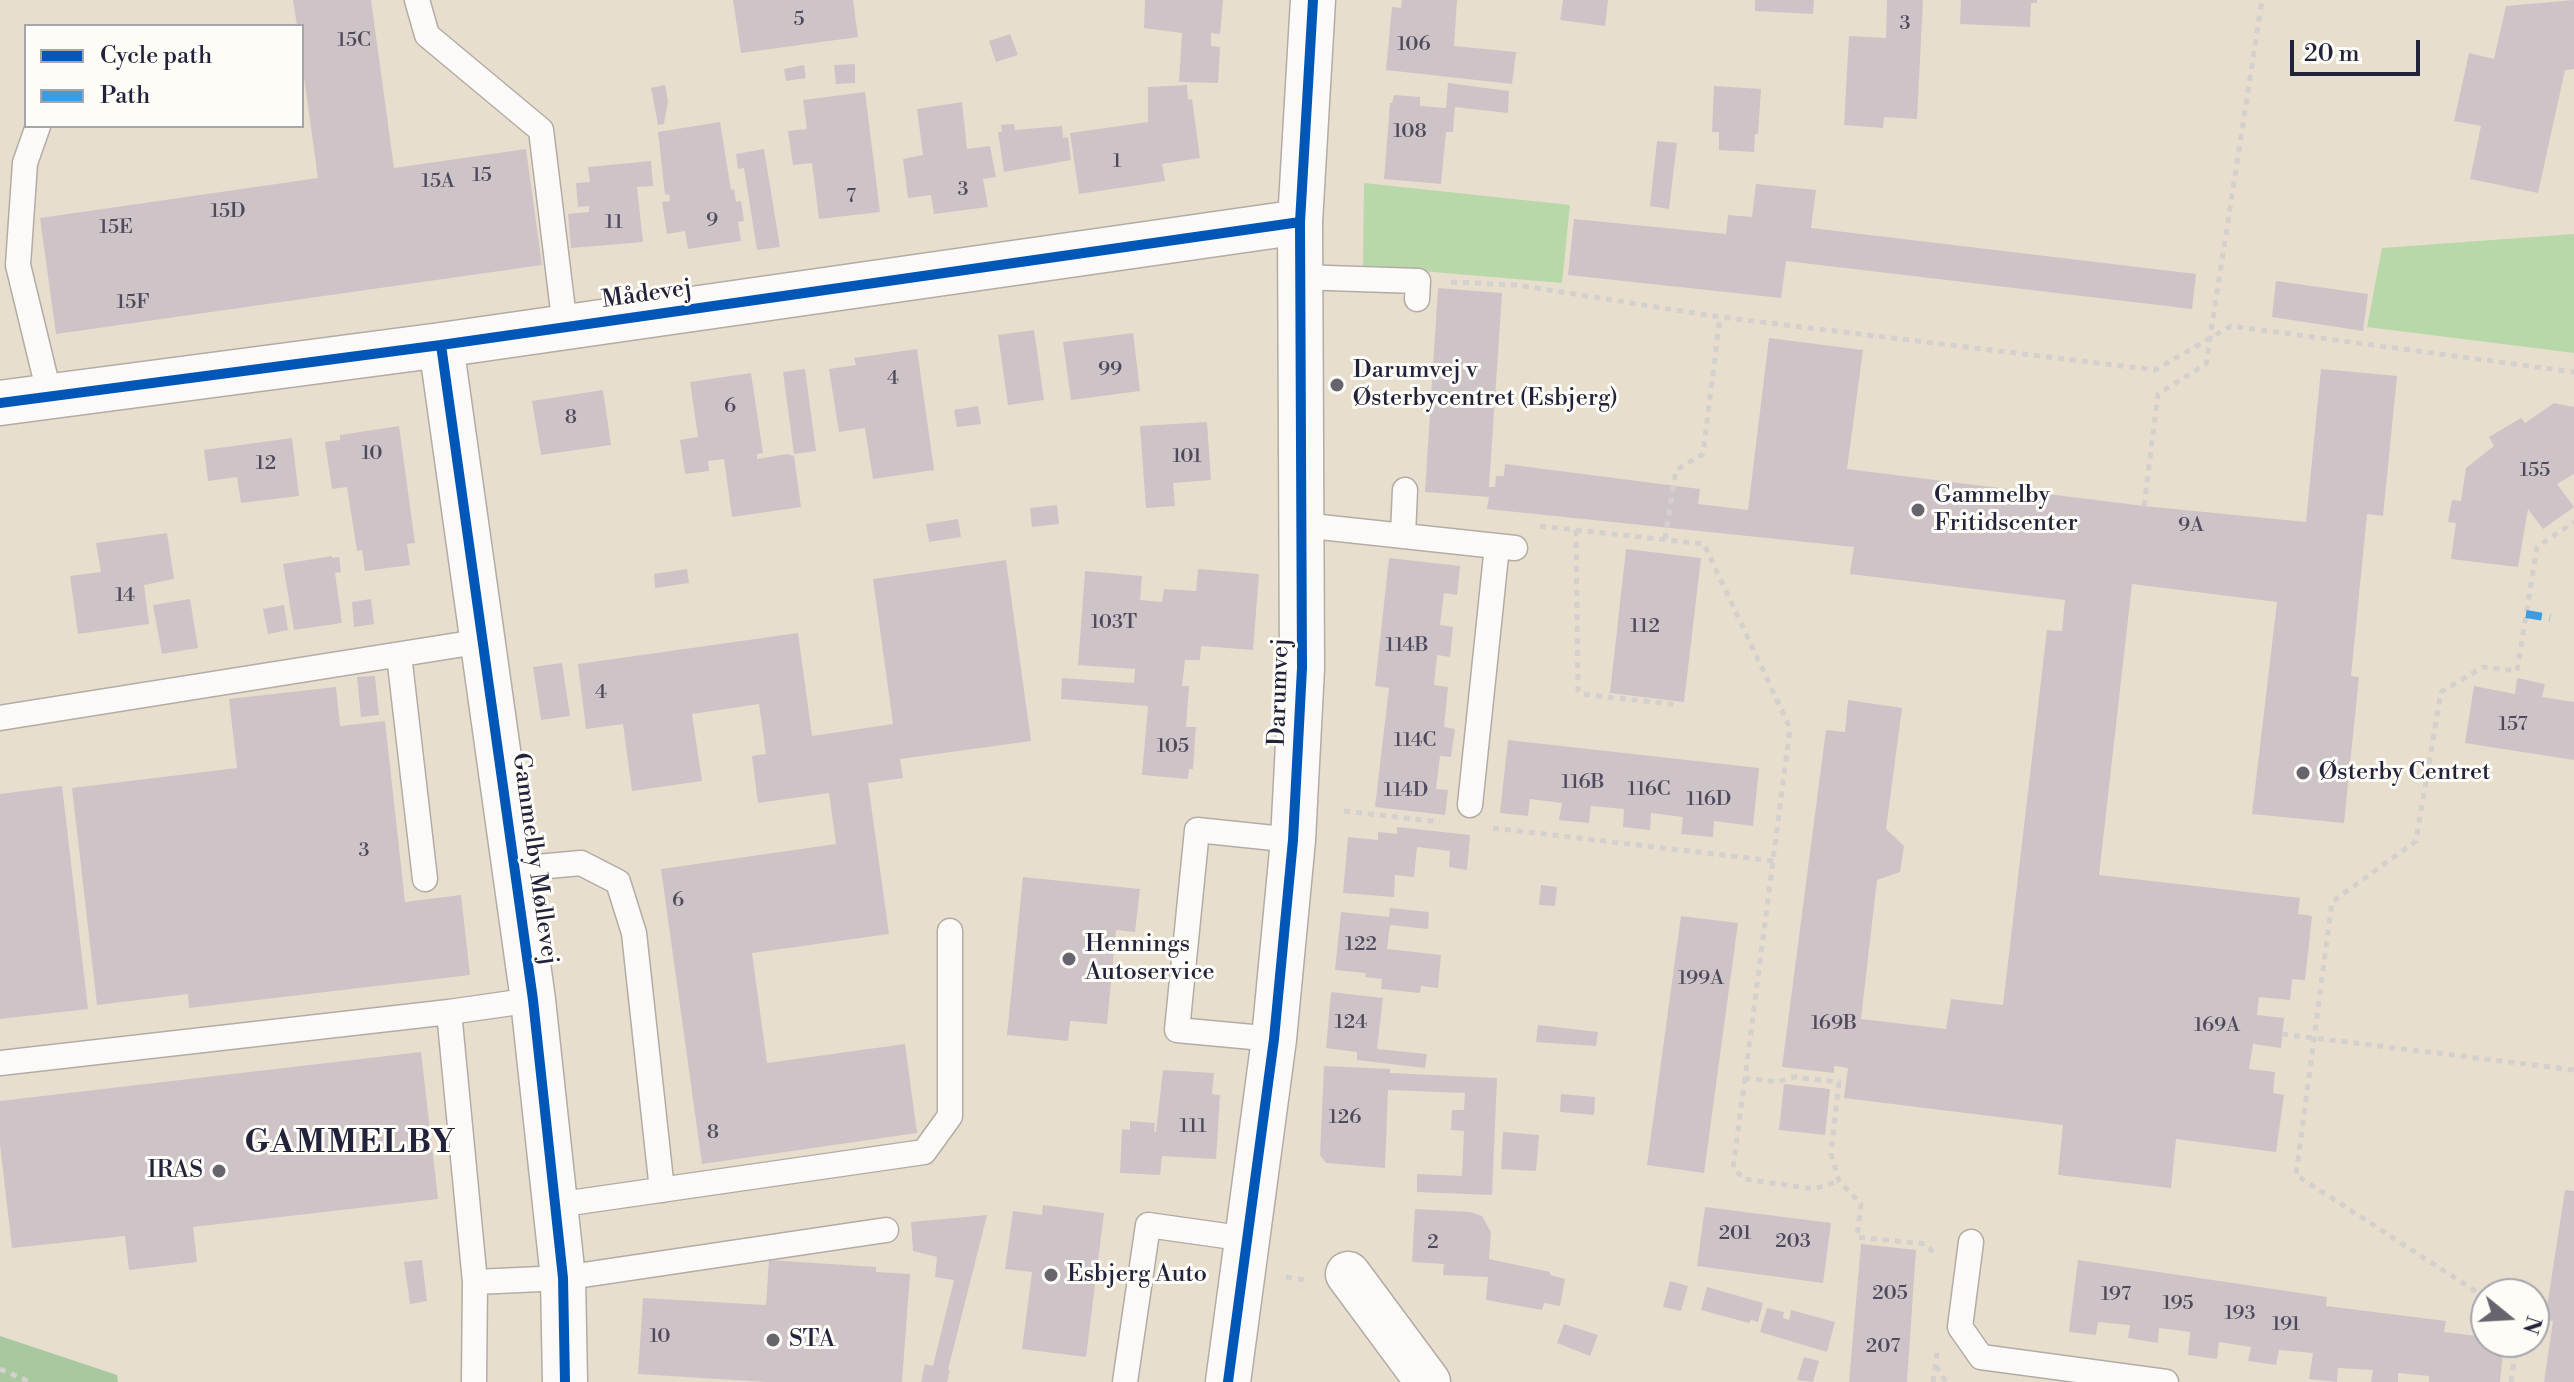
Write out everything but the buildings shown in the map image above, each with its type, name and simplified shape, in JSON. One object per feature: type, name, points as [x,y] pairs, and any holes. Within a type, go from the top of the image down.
[{"type":"street","name":"Darumvej","points":[[1228,1382],[1274,1039],[1293,840],[1302,668],[1298,277],[1313,0]]},
{"type":"street","name":"Mådevej","points":[[0,403],[441,345],[1300,222]]},
{"type":"street","name":"Gammelby Møllevej","points":[[441,345],[533,1000],[563,1278],[565,1382]]},
{"type":"street","points":[[1348,1274],[1428,1382]]},
{"type":"lane","points":[[417,0],[427,35],[541,130],[565,327]]},
{"type":"lane","points":[[37,128],[25,163],[18,265],[50,397]]},
{"type":"lane","points":[[1298,277],[1418,290]]},
{"type":"lane","points":[[1403,535],[1405,490]]},
{"type":"lane","points":[[1302,525],[1506,547],[1470,805]]},
{"type":"lane","points":[[0,718],[483,641]]},
{"type":"lane","points":[[399,655],[425,879]]},
{"type":"lane","points":[[1274,1039],[1177,1030],[1197,830],[1293,840]]},
{"type":"lane","points":[[515,869],[581,863],[618,882],[634,933],[662,1190]]},
{"type":"lane","points":[[556,1205],[924,1152],[950,1116],[950,931]]},
{"type":"lane","points":[[0,1063],[533,1000]]},
{"type":"lane","points":[[449,1012],[475,1282],[474,1382]]},
{"type":"lane","points":[[1125,1382],[1148,1225],[1247,1239]]},
{"type":"lane","points":[[475,1282],[563,1278],[886,1230]]},
{"type":"lane","points":[[1971,1242],[1960,1327],[1981,1357],[2166,1382]]},
{"type":"path","points":[[2144,506],[2158,394],[2206,364],[2262,0]]},
{"type":"path","points":[[1418,290],[1517,285],[1720,317],[2155,370],[2231,326],[2574,372]]},
{"type":"path","points":[[1665,539],[1676,470],[1703,454],[1720,317]]},
{"type":"path","points":[[2347,342],[2364,354]]},
{"type":"path","points":[[2414,362],[2435,354]]},
{"type":"path","points":[[2470,1288],[2296,1175],[2313,1038],[2332,902],[2416,841],[2441,692],[2483,667],[2517,671],[2537,547],[2574,522]]},
{"type":"path","points":[[1529,525],[1704,544],[1790,728],[1733,1168],[1744,1179],[1814,1189],[1839,1181]]},
{"type":"path","points":[[1576,530],[1578,690],[1581,694],[1679,705]]},
{"type":"path","points":[[1344,811],[1442,822]]},
{"type":"path","points":[[1487,827],[1774,861]]},
{"type":"path","points":[[2282,1034],[2574,1070]]},
{"type":"path","points":[[1745,1078],[1778,1082],[1794,1077],[1839,1082],[1831,1154],[1839,1181],[1861,1204],[1857,1237],[1926,1244],[1936,1256]]},
{"type":"path","points":[[1933,1382],[1937,1352]]},
{"type":"path","points":[[2511,1382],[2515,1358]]},
{"type":"path","points":[[1935,1366],[1946,1382]]},
{"type":"path","points":[[0,1369],[30,1382]]},
{"type":"green space","points":[[1364,183],[1570,205],[1562,283],[1363,266]]},
{"type":"green space","points":[[2574,234],[2574,353],[2367,327],[2382,248]]},
{"type":"green space","points":[[0,1336],[117,1375],[118,1382],[0,1382]]},
{"type":"marked path","points":[[2526,614],[2550,618]]},
{"type":"cycle path","points":[[1228,1382],[1274,1039],[1293,840],[1302,668],[1300,222],[1313,0]]},
{"type":"cycle path","points":[[0,403],[441,345],[1300,222]]},
{"type":"cycle path","points":[[441,345],[533,1000],[563,1278],[565,1382]]},
{"type":"place","name":"Darumvej v Østerbycentret (Esbjerg)","points":[[1337,385]]},
{"type":"place","name":"Gammelby Fritidscenter","points":[[1918,510]]},
{"type":"place","name":"Østerby Centret","points":[[2303,773]]},
{"type":"place","name":"Hennings Autoservice","points":[[1069,959]]},
{"type":"place","name":"IRAS","points":[[219,1171]]},
{"type":"place","name":"Esbjerg Auto","points":[[1051,1275]]},
{"type":"place","name":"STA","points":[[773,1340]]},
{"type":"district","name":"GAMMELBY","points":[[351,1144]]}]
